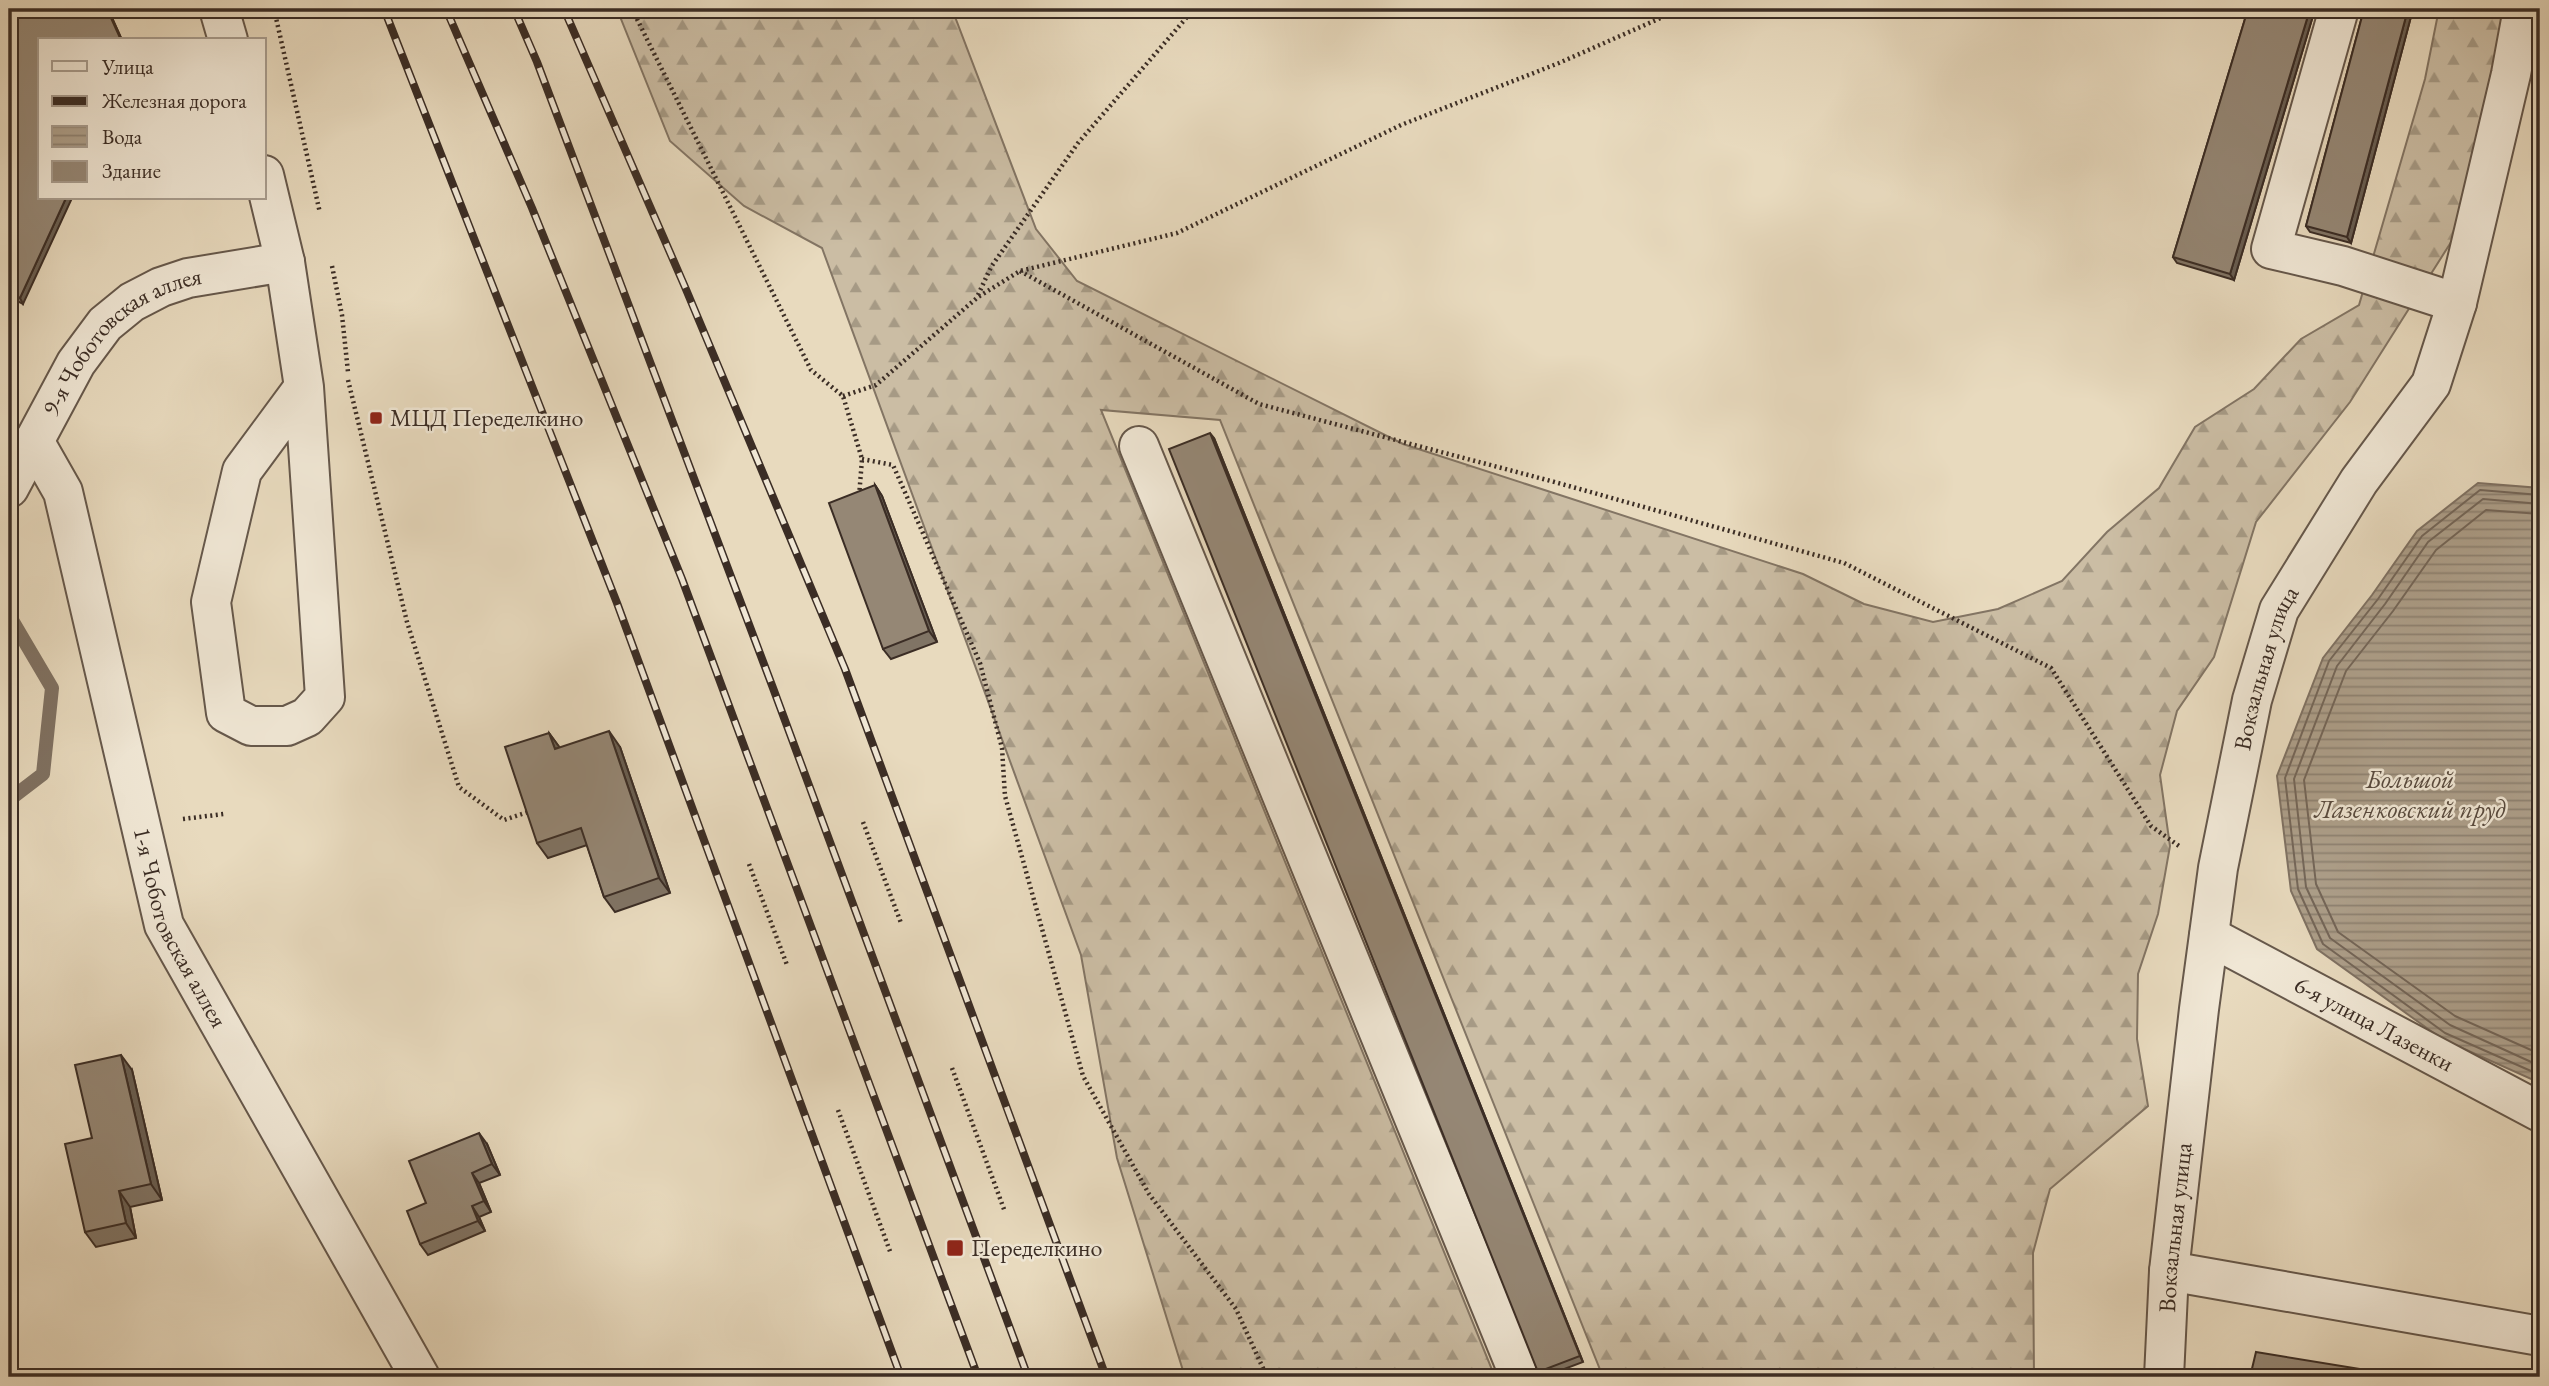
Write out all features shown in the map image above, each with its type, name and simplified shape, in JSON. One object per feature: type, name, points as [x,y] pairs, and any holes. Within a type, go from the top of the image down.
[{"type":"street","points":[[219,9],[227,38]]},
{"type":"street","points":[[2339,9],[2272,249],[2343,266],[2457,303]]},
{"type":"street","name":"Вокзальная улица","points":[[2164,1377],[2169,1271],[2209,936],[2218,868],[2252,701],[2279,610],[2359,481],[2431,384],[2457,303],[2511,74],[2523,9]]},
{"type":"street","points":[[266,183],[285,262],[304,387],[325,697],[307,717],[287,726],[251,726],[226,713],[211,601],[242,471],[304,387]]},
{"type":"street","name":"9-я Чоботовская аллея","points":[[9,488],[76,363],[105,324],[132,302],[161,287],[188,278],[285,262]]},
{"type":"street","name":"1-я Чоботовская аллея","points":[[34,441],[63,492],[164,925],[419,1377]]},
{"type":"street","points":[[1139,446],[1520,1377]]},
{"type":"street","name":"6-я улица Лазенки","points":[[2209,936],[2540,1112]]},
{"type":"street","points":[[2169,1271],[2540,1336]]},
{"type":"path","points":[[274,9],[322,223]]},
{"type":"path","points":[[632,9],[811,370],[843,396],[862,459],[858,505]]},
{"type":"path","points":[[978,296],[991,267],[1078,143],[1194,9]]},
{"type":"path","points":[[843,396],[876,385],[978,296],[1020,271],[1177,233],[1401,125],[1559,63],[1681,9]]},
{"type":"path","points":[[331,262],[342,315],[349,382],[404,609],[459,787],[504,820],[532,811]]},
{"type":"path","points":[[1020,271],[1259,404],[1551,481],[1844,563],[2051,668],[2151,826],[2188,853]]},
{"type":"path","points":[[862,459],[893,465],[980,663],[1002,748],[1004,796],[1083,1076],[1149,1194],[1236,1310],[1267,1377]]},
{"type":"path","points":[[179,819],[224,814]]},
{"type":"path","points":[[863,821],[901,923]]},
{"type":"path","points":[[749,864],[787,965]]},
{"type":"path","points":[[952,1068],[1005,1212]]},
{"type":"path","points":[[838,1110],[891,1254]]},
{"type":"green space","points":[[617,9],[952,9],[1036,229],[1077,281],[1403,444],[1803,574],[1864,604],[1933,622],[1998,609],[2062,581],[2107,532],[2159,488],[2195,427],[2254,389],[2301,339],[2359,305],[2425,79],[2439,9],[2506,9],[2453,239],[2350,402],[2256,522],[2214,657],[2177,711],[2160,775],[2170,846],[2158,914],[2138,974],[2137,1039],[2148,1106],[2050,1189],[2033,1253],[2034,1377],[1603,1377],[1220,420],[1101,410],[1495,1377],[1185,1377],[1117,1158],[1081,955],[822,248],[744,206],[670,141]]},
{"type":"water","name":"Большой Лазенковский пруд","points":[[2478,483],[2540,488],[2540,1083],[2442,1039],[2317,949],[2291,891],[2277,776],[2323,658],[2417,531]]},
{"type":"building","points":[[9,9],[107,9],[120,38],[38,38],[38,200],[65,200],[20,298],[9,293]]},
{"type":"building","points":[[2248,9],[2310,9],[2230,274],[2173,257]]},
{"type":"building","points":[[2364,9],[2408,9],[2347,237],[2306,226]]},
{"type":"building","points":[[1210,433],[1580,1356],[1538,1372],[1169,449]]},
{"type":"building","points":[[875,485],[929,631],[883,649],[829,503]]},
{"type":"building","points":[[609,731],[659,878],[604,897],[581,828],[537,843],[505,747],[549,733],[555,749]]},
{"type":"building","points":[[121,1055],[151,1184],[119,1191],[126,1223],[85,1232],[65,1144],[92,1138],[75,1065]]},
{"type":"building","points":[[479,1133],[492,1164],[472,1173],[484,1201],[472,1206],[478,1221],[420,1244],[407,1211],[426,1203],[409,1161]]},
{"type":"building","points":[[2256,1352],[2409,1377],[2250,1377]]},
{"type":"waterway","points":[[9,615],[52,688],[43,774],[9,800]]},
{"type":"railway","points":[[384,9],[617,603],[901,1377]]},
{"type":"railway","points":[[446,9],[532,208],[682,579],[978,1377]]},
{"type":"railway","points":[[514,9],[537,62],[773,688],[1028,1377]]},
{"type":"railway","points":[[564,9],[685,287],[845,669],[1106,1377]]},
{"type":"place","name":"МЦД Переделкино","points":[[376,418]]},
{"type":"place","name":"Переделкино","points":[[955,1248]]}]
